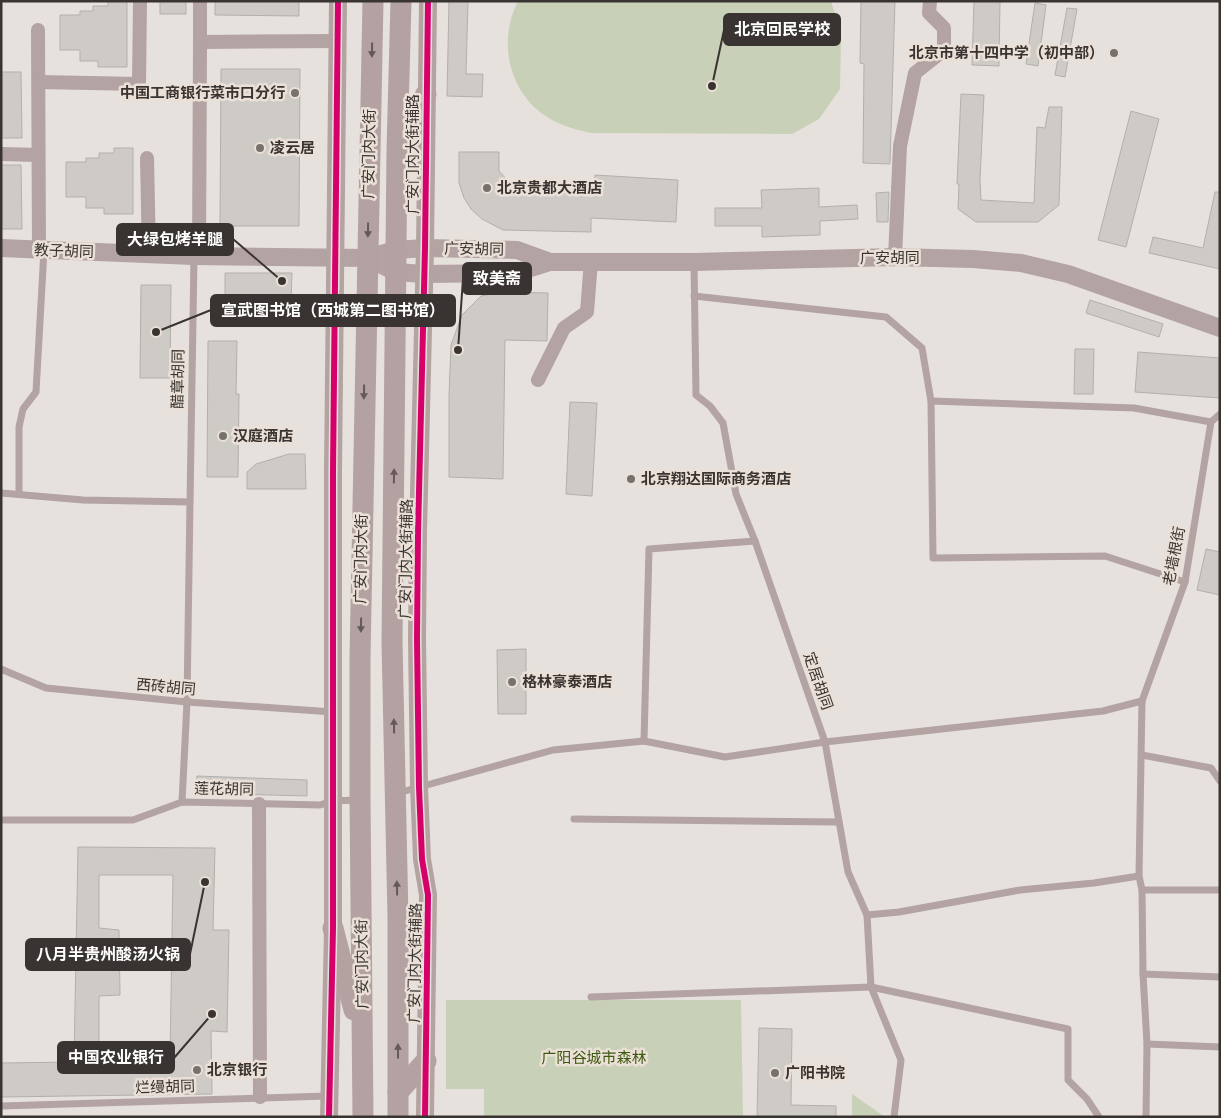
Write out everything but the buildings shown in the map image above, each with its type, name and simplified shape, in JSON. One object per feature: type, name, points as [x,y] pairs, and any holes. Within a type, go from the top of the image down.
[{"type":"main road","name":"广安门内大街","points":[[363,1117],[360,800],[361,570],[373,1]]},
{"type":"main road","name":"广安门内大街","points":[[398,1117],[398,917],[392,632],[397,151],[401,1]]},
{"type":"main road","points":[[397,151],[426,94]]},
{"type":"main road","points":[[333,928],[363,1042]]},
{"type":"main road","points":[[398,1092],[426,1061]]},
{"type":"street","points":[[39,82],[139,84],[140,1]]},
{"type":"street","points":[[197,256],[200,1]]},
{"type":"street","points":[[329,1117],[333,928],[333,471],[338,1]]},
{"type":"street","name":"广安门内大街辅路","points":[[425,1117],[428,895],[422,859],[419,787],[418,552],[428,1]]},
{"type":"street","points":[[895,257],[900,146],[916,73],[944,50],[944,28],[929,13],[930,1]]},
{"type":"street","points":[[38,30],[38,155],[42,250]]},
{"type":"street","points":[[200,42],[337,41]]},
{"type":"street","points":[[1,154],[38,155]]},
{"type":"street","points":[[147,158],[149,254]]},
{"type":"street","name":"教子胡同","points":[[1,248],[197,256],[367,258]]},
{"type":"street","name":"广安胡同","points":[[367,258],[396,250],[425,248],[517,250],[550,262]]},
{"type":"street","name":"广安胡同","points":[[396,272],[424,274],[515,273],[550,262],[591,261],[694,262],[895,257],[973,259],[1022,263],[1068,274],[1220,328]]},
{"type":"street","points":[[367,258],[396,272]]},
{"type":"street","points":[[538,380],[564,328],[587,312],[591,261]]},
{"type":"street","points":[[259,804],[260,1098]]},
{"type":"lane","points":[[18,494],[19,426],[23,409],[36,392],[42,250]]},
{"type":"lane","name":"醋章胡同","points":[[182,802],[188,702],[190,502],[197,256]]},
{"type":"lane","name":"定居胡同","points":[[694,262],[696,395],[710,406],[723,423],[736,494],[755,541],[825,742],[848,872],[867,915],[871,988],[901,1060],[894,1117]]},
{"type":"lane","points":[[694,296],[886,316],[922,348],[931,401],[933,558],[1105,556],[1185,582]]},
{"type":"lane","points":[[931,401],[1134,408],[1212,422],[1220,414]]},
{"type":"lane","name":"老墙根街","points":[[1146,1117],[1147,1044],[1143,974],[1142,890],[1139,876],[1142,701],[1185,582],[1212,422]]},
{"type":"lane","points":[[1,493],[83,500],[190,502]]},
{"type":"lane","points":[[644,741],[649,549],[755,541]]},
{"type":"lane","name":"西砖胡同","points":[[1,669],[46,688],[188,702],[334,712]]},
{"type":"lane","points":[[396,794],[553,750],[644,741],[725,757],[825,742],[1102,711],[1142,701]]},
{"type":"lane","points":[[1142,755],[1211,768],[1220,781]]},
{"type":"lane","name":"莲花胡同","points":[[1,820],[133,820],[182,802],[320,805],[332,801],[360,800]]},
{"type":"lane","points":[[574,819],[838,822]]},
{"type":"lane","points":[[867,915],[899,912],[1020,890],[1094,883],[1139,876]]},
{"type":"lane","points":[[1142,890],[1220,890]]},
{"type":"lane","points":[[1143,974],[1220,977]]},
{"type":"lane","points":[[591,997],[871,988],[1068,1029],[1068,1080],[1086,1099],[1099,1117]]},
{"type":"lane","points":[[1147,1044],[1220,1047]]},
{"type":"lane","name":"烂缦胡同","points":[[1,1106],[329,1096]]},
{"type":"green space","points":[[518,1],[831,1],[841,33],[840,89],[819,119],[792,134],[591,133],[578,130],[544,115],[532,105],[522,92],[515,78],[508,48],[512,16]]},
{"type":"green space","name":"广阳谷城市森林","points":[[446,1000],[741,1000],[743,1117],[484,1117],[484,1089],[446,1089]]},
{"type":"green space","points":[[852,1094],[885,1117],[852,1117]]},
{"type":"cycle path","points":[[329,1117],[333,928],[333,471],[338,1]]},
{"type":"cycle path","points":[[425,1117],[428,895],[422,859],[417,639],[428,1]]},
{"type":"place","name":"北京市第十四中学（初中部）","points":[[1114,53]]},
{"type":"place","name":"北京回民学校","points":[[712,86]]},
{"type":"place","name":"中国工商银行菜市口分行","points":[[295,93]]},
{"type":"place","name":"凌云居","points":[[260,148]]},
{"type":"place","name":"北京贵都大酒店","points":[[487,188]]},
{"type":"place","name":"大绿包烤羊腿","points":[[282,281]]},
{"type":"place","name":"宣武图书馆（西城第二图书馆）","points":[[156,332]]},
{"type":"place","name":"致美斋","points":[[458,350]]},
{"type":"place","name":"汉庭酒店","points":[[223,436]]},
{"type":"place","name":"北京翔达国际商务酒店","points":[[631,479]]},
{"type":"place","name":"格林豪泰酒店","points":[[512,682]]},
{"type":"place","name":"八月半贵州酸汤火锅","points":[[205,882]]},
{"type":"place","name":"中国农业银行","points":[[212,1014]]},
{"type":"place","name":"北京银行","points":[[197,1070]]},
{"type":"place","name":"广阳书院","points":[[775,1073]]}]
